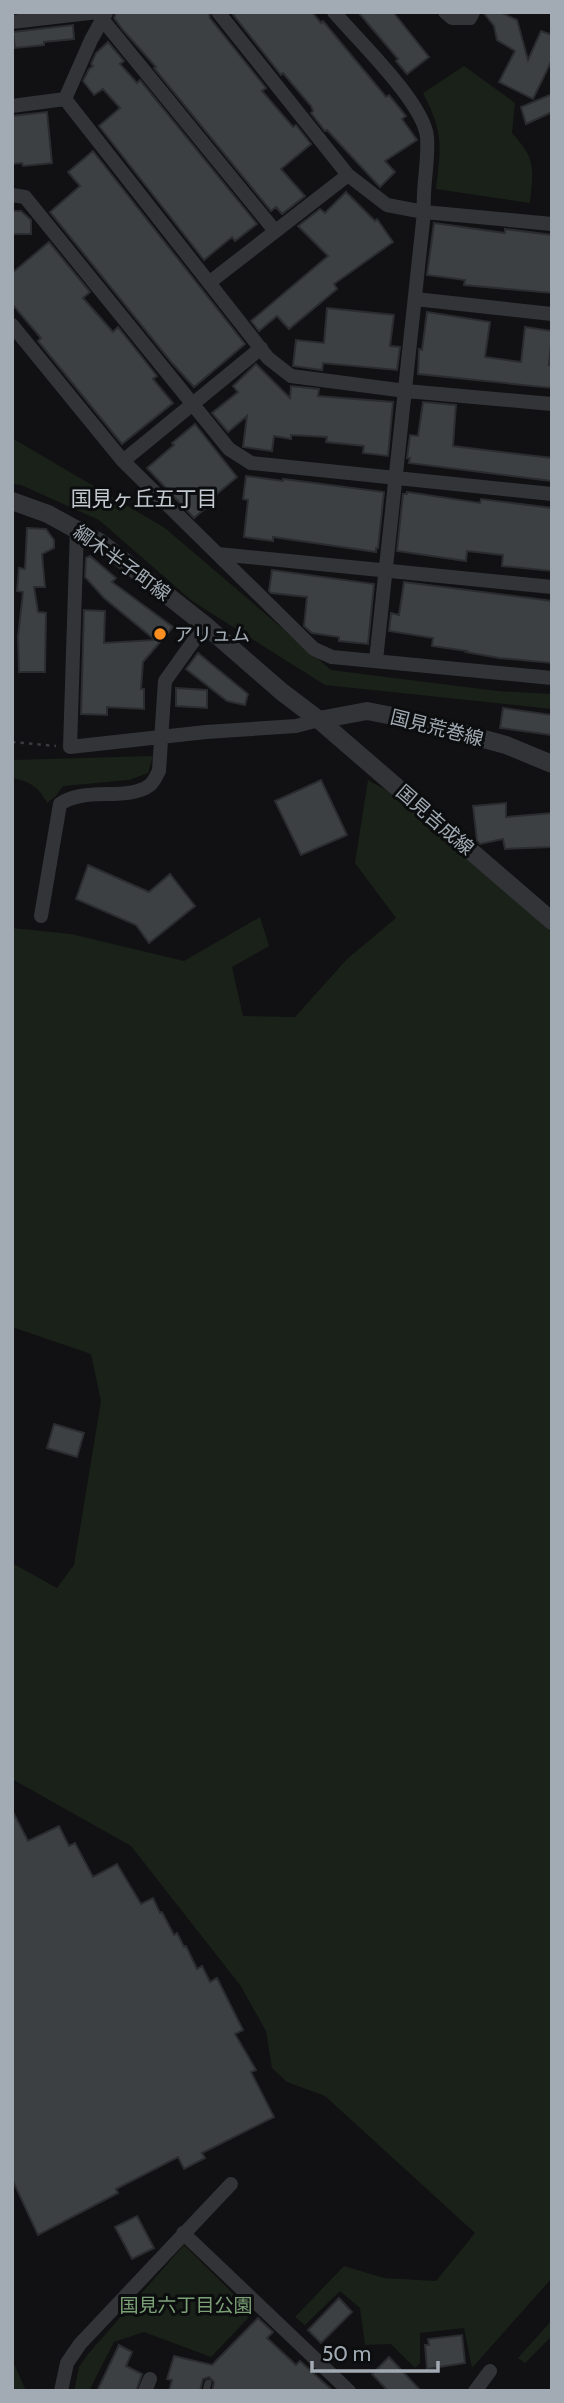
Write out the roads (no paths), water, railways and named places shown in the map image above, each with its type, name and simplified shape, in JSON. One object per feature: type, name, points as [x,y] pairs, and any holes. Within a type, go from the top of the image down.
[{"type":"street","points":[[218,12],[348,175],[387,205],[424,212],[552,224]]},
{"type":"street","points":[[334,12],[404,93],[418,112],[427,133],[424,212],[376,660]]},
{"type":"street","points":[[445,12],[452,18],[470,18],[473,12]]},
{"type":"street","points":[[102,14],[275,231]]},
{"type":"street","points":[[12,22],[102,14]]},
{"type":"street","points":[[65,99],[102,14]]},
{"type":"street","points":[[12,106],[65,99]]},
{"type":"street","points":[[65,99],[268,358],[291,376],[406,391],[552,404]]},
{"type":"street","points":[[210,282],[348,175]]},
{"type":"street","points":[[12,195],[25,197],[229,449],[251,463],[552,494]]},
{"type":"street","points":[[415,299],[552,314]]},
{"type":"street","points":[[12,325],[122,461],[314,649],[332,657],[552,678]]},
{"type":"street","points":[[122,461],[261,348]]},
{"type":"street","name":"綱木半子町線","points":[[12,501],[48,514],[101,543],[319,720]]},
{"type":"street","points":[[77,529],[70,747],[296,726],[319,720]]},
{"type":"street","points":[[218,554],[552,587]]},
{"type":"street","points":[[41,916],[60,804],[71,797],[139,790],[152,784],[159,771],[165,681],[205,625]]},
{"type":"street","name":"国見荒巻線","points":[[319,720],[367,711],[405,718],[506,746],[552,764]]},
{"type":"street","name":"国見吉成線","points":[[319,720],[552,921]]},
{"type":"street","points":[[61,2391],[67,2363],[80,2344],[231,2184]]},
{"type":"street","points":[[183,2233],[349,2391]]},
{"type":"street","points":[[475,2391],[490,2371]]},
{"type":"place","name":"アリュム","points":[[160,634]]},
{"type":"district","name":"国見ヶ丘五丁目","points":[[144,498]]},
{"type":"park label","name":"国見六丁目公園","points":[[186,2305]]}]
